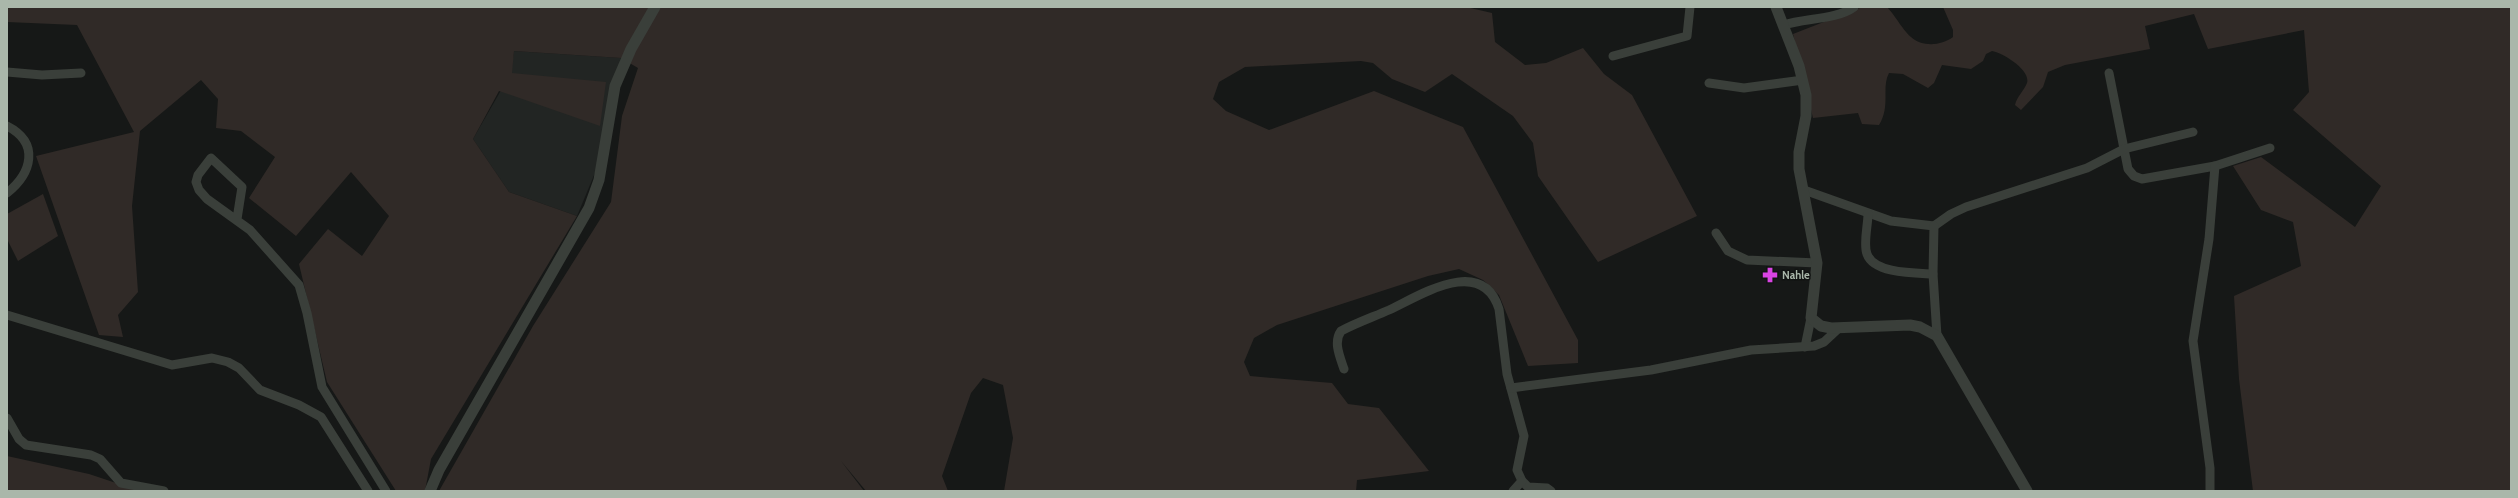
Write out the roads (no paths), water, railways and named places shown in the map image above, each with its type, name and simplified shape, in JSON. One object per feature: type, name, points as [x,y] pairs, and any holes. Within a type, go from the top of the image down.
[{"type":"street","points":[[430,491],[439,470],[589,208],[599,180],[615,86],[631,49],[656,7]]},
{"type":"street","points":[[1612,56],[1688,36],[1690,7]]},
{"type":"street","points":[[1776,7],[1784,25],[1803,80],[1807,109],[1799,152],[1799,169],[1817,263],[1811,318],[1805,347]]},
{"type":"street","points":[[1784,25],[1802,19],[1837,14],[1854,7]]},
{"type":"street","points":[[7,72],[42,75],[81,73]]},
{"type":"street","points":[[2109,73],[2128,169],[2134,176],[2142,179],[2215,166],[2270,148]]},
{"type":"street","points":[[1709,84],[1744,88],[1803,80]]},
{"type":"street","points":[[7,126],[13,129],[25,144],[29,165],[21,181],[7,193]]},
{"type":"street","points":[[1804,190],[1891,221],[1934,226],[1951,214],[1966,207],[2087,168],[2124,150],[2193,132]]},
{"type":"street","points":[[237,219],[242,187],[211,158],[198,175],[196,182],[199,190],[207,199],[237,219],[282,264],[298,286],[307,313],[322,387],[386,491]]},
{"type":"street","points":[[2210,491],[2210,468],[2193,341],[2209,239],[2215,166]]},
{"type":"street","points":[[1868,214],[1866,253],[1870,260],[1881,268],[1933,274]]},
{"type":"street","points":[[1934,226],[1933,274],[1937,336],[2027,491]]},
{"type":"street","points":[[1716,233],[1728,251],[1747,260],[1817,263]]},
{"type":"street","points":[[1344,369],[1337,348],[1337,336],[1341,331],[1420,294],[1456,281],[1468,280],[1485,287],[1496,298],[1511,388],[1524,436],[1517,470],[1522,481],[1528,487],[1546,488],[1551,491]]},
{"type":"street","points":[[7,315],[172,365],[212,358],[228,362],[239,368],[260,390],[299,405],[321,417],[367,491]]},
{"type":"street","points":[[1811,318],[1821,326],[1839,328],[1910,325],[1920,326],[1937,336]]},
{"type":"street","points":[[1511,388],[1651,370],[1751,350],[1805,347],[1824,342],[1839,328]]},
{"type":"street","points":[[7,418],[19,439],[26,445],[91,455],[100,459],[121,483],[164,491]]},
{"type":"street","points":[[1513,491],[1522,481]]},
{"type":"place","name":"Nahle","points":[[1770,275]]}]
